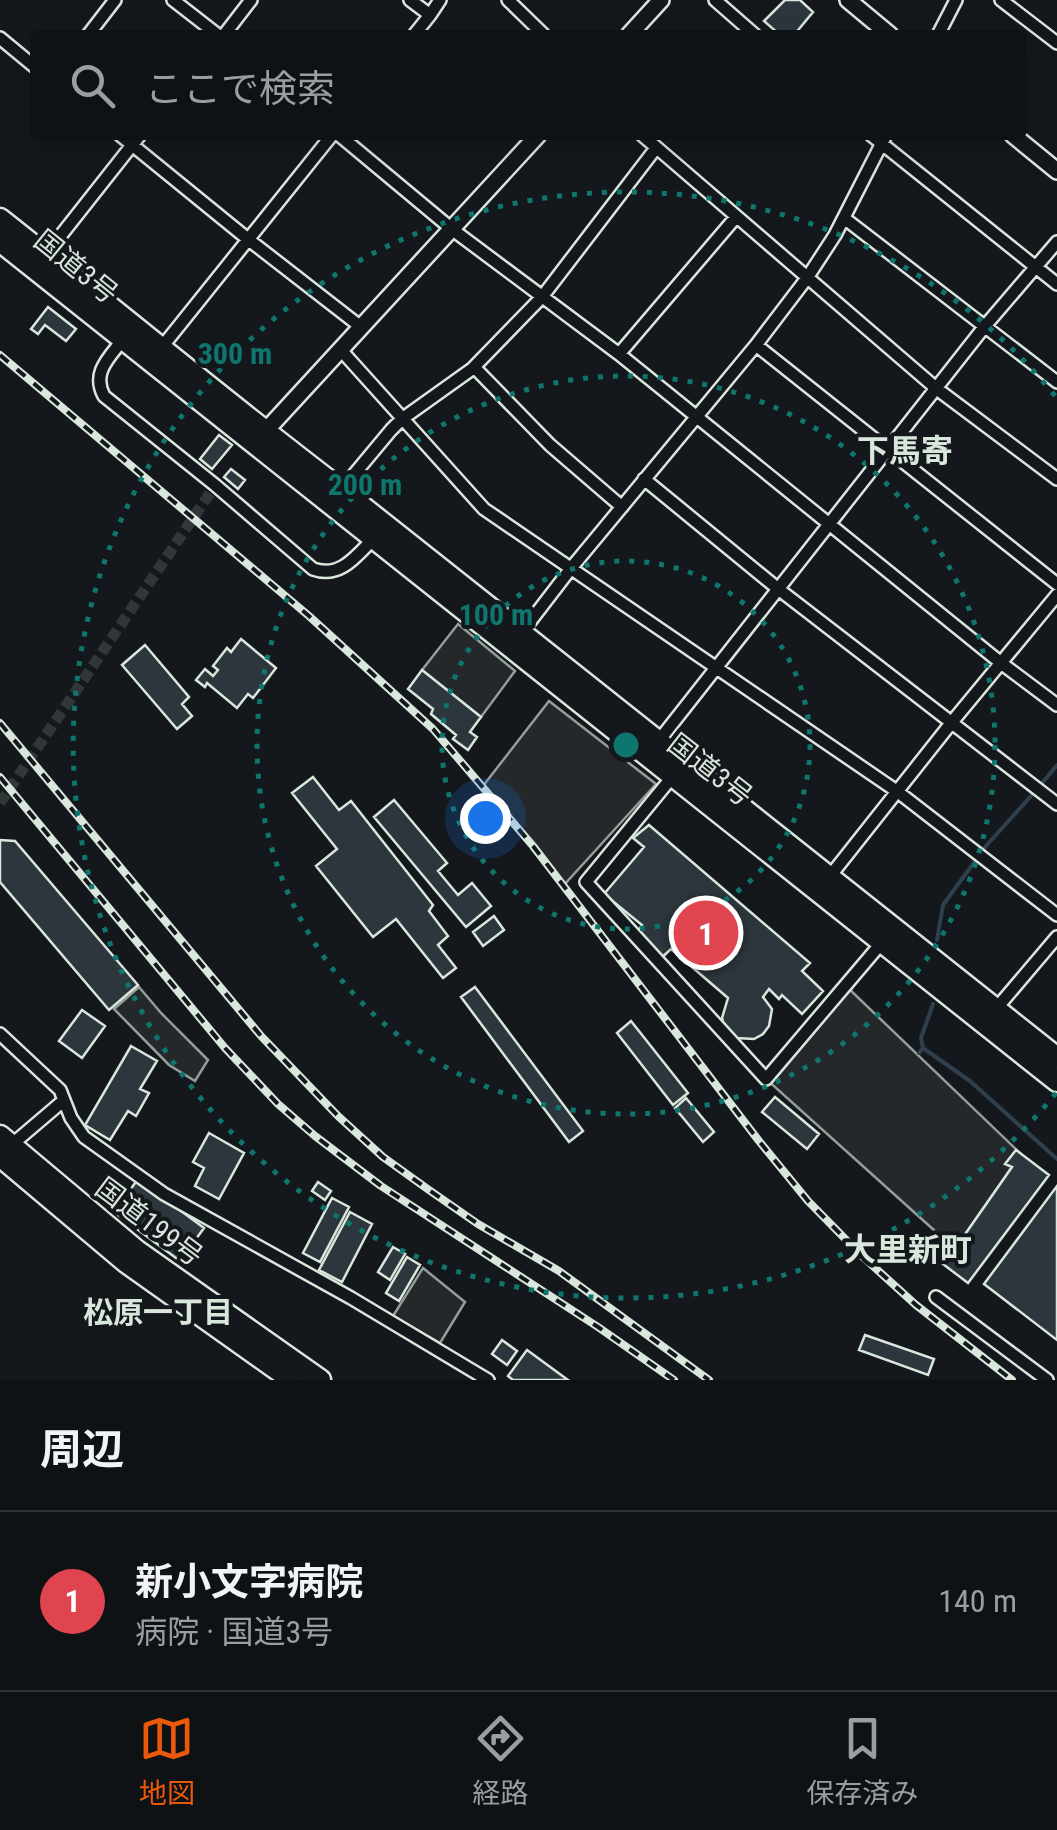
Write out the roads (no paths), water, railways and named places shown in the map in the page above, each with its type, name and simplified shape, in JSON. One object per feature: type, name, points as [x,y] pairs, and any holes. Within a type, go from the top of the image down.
[{"type":"highway","name":"国道3号","points":[[0,219],[39,262],[990,1017],[1057,1081]]},
{"type":"highway","name":"国道3号","points":[[0,242],[39,262]]},
{"type":"highway","name":"国道3号","points":[[128,334],[162,348],[260,437],[342,490],[379,532]]},
{"type":"highway","name":"国道3号","points":[[653,749],[673,776],[823,884]]},
{"type":"highway","name":"国道3号","points":[[990,1017],[1057,1058]]},
{"type":"highway","name":"国道199号","points":[[3,1148],[126,1262],[292,1380]]},
{"type":"highway","name":"国道199号","points":[[3,1148],[137,1251],[320,1380]]},
{"type":"street","points":[[92,30],[115,0]]},
{"type":"street","points":[[172,0],[214,30]]},
{"type":"street","points":[[225,30],[251,0]]},
{"type":"street","points":[[410,0],[430,15]]},
{"type":"street","points":[[418,30],[440,0]]},
{"type":"street","points":[[508,0],[539,30]]},
{"type":"street","points":[[714,0],[749,30]]},
{"type":"street","points":[[848,0],[884,30]]},
{"type":"street","points":[[941,30],[956,0]]},
{"type":"street","points":[[1001,0],[1057,43]]},
{"type":"street","points":[[632,30],[651,3]]},
{"type":"street","points":[[0,38],[30,63]]},
{"type":"street","points":[[39,262],[136,140],[249,240],[360,327]]},
{"type":"street","points":[[162,348],[331,140]]},
{"type":"street","points":[[341,140],[452,230],[619,354],[1057,706]]},
{"type":"street","points":[[260,437],[533,140]]},
{"type":"street","points":[[647,140],[937,388],[1057,479]]},
{"type":"street","points":[[516,640],[808,278],[884,140],[1057,284]]},
{"type":"street","points":[[1019,140],[1057,171]]},
{"type":"street","points":[[342,490],[402,419],[474,366],[542,296],[656,148]]},
{"type":"street","points":[[619,354],[736,217]]},
{"type":"street","points":[[844,218],[1057,382]]},
{"type":"street","points":[[653,749],[985,326],[1057,242]]},
{"type":"street","points":[[128,334],[100,369],[98,384],[104,396],[313,569],[327,574],[342,568],[379,532]]},
{"type":"street","points":[[756,345],[1057,584]]},
{"type":"street","points":[[340,349],[484,509],[898,792],[1057,915]]},
{"type":"street","points":[[474,366],[550,445],[622,506]]},
{"type":"street","points":[[644,479],[777,588],[1057,804]]},
{"type":"street","points":[[823,884],[1057,596]]},
{"type":"street","points":[[673,776],[586,882],[766,1079],[888,936]]},
{"type":"street","points":[[990,1017],[1057,937]]},
{"type":"street","points":[[0,1034],[60,1090],[70,1118],[84,1136],[164,1194],[488,1380]]},
{"type":"street","points":[[3,1148],[63,1101]]},
{"type":"street","points":[[936,1298],[1048,1380]]},
{"type":"waterway","points":[[1038,788],[1057,765]]},
{"type":"waterway","points":[[937,940],[943,905],[986,846],[1031,796]]},
{"type":"waterway","points":[[919,1053],[933,1004]]},
{"type":"waterway","points":[[923,1048],[970,1081],[1057,1159]]},
{"type":"tunnel","points":[[0,803],[210,493]]},
{"type":"railway","points":[[0,355],[309,616],[433,729],[533,846],[808,1201],[916,1305],[1012,1380]]},
{"type":"railway","points":[[0,723],[261,1036],[338,1116],[383,1157],[429,1190],[559,1271],[709,1380]]},
{"type":"railway","points":[[0,777],[225,1048],[278,1104],[381,1186],[674,1380]]},
{"type":"place","name":"新小文字病院","points":[[706,933]]},
{"type":"district","name":"下馬寄","points":[[905,451]]},
{"type":"district","name":"大里新町","points":[[908,1250]]},
{"type":"district","name":"松原一丁目","points":[[158,1312]]}]
